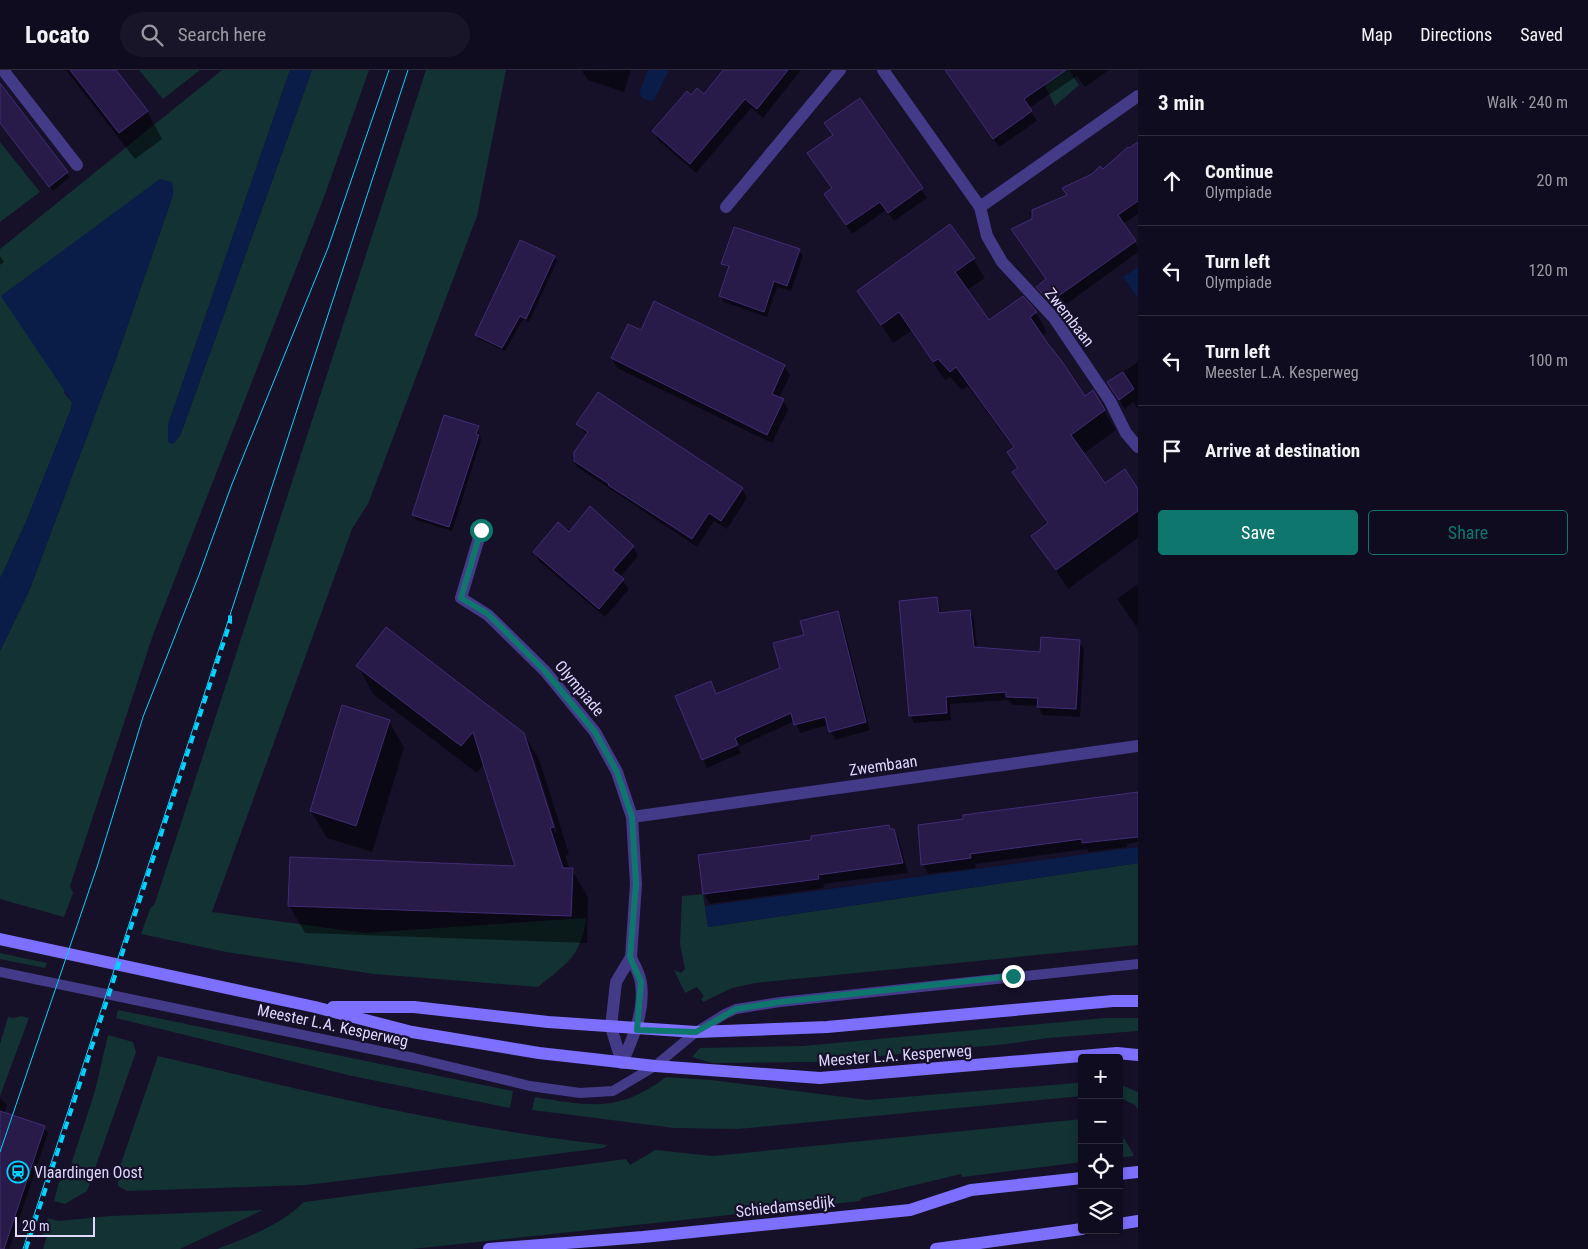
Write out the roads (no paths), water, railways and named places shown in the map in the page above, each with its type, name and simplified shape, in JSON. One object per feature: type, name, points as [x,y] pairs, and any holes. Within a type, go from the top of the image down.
[{"type":"main road","name":"Meester L.A. Kesperweg","points":[[0,939],[315,1007],[412,1032],[538,1053],[622,1063],[820,1078],[1117,1052],[1138,1055]]},
{"type":"main road","name":"Meester L.A. Kesperweg","points":[[315,1007],[414,1007],[637,1030],[696,1032],[827,1027],[1113,1001],[1138,1001]]},
{"type":"main road","points":[[1123,1174],[1138,1172]]},
{"type":"main road","name":"Schiedamsedijk","points":[[489,1249],[643,1237],[910,1210],[971,1190],[1078,1178]]},
{"type":"main road","points":[[1123,1224],[1138,1222]]},
{"type":"main road","points":[[936,1249],[1078,1230]]},
{"type":"street","points":[[3,70],[77,165]]},
{"type":"street","points":[[726,207],[840,70]]},
{"type":"street","name":"Zwembaan","points":[[883,70],[980,207],[987,236],[1002,262],[1054,318],[1106,394],[1126,433],[1138,447]]},
{"type":"street","points":[[980,207],[1138,96]]},
{"type":"street","name":"Olympiade","points":[[481,530],[461,598],[488,614],[545,671],[590,726],[617,772],[632,817],[636,884],[630,957],[616,982],[611,1027],[622,1063]]},
{"type":"street","name":"Zwembaan","points":[[632,817],[1138,746]]},
{"type":"street","name":"Olympiade","points":[[622,1063],[637,1030],[641,982],[630,957]]},
{"type":"lane","name":"Meester L.A. Kesperweg","points":[[0,972],[414,1058],[547,1088],[580,1093],[614,1091],[655,1066],[696,1032],[736,1009],[771,1003],[1138,964]]},
{"type":"water","points":[[290,70],[312,70],[180,436],[173,444],[168,442],[168,425]]},
{"type":"water","points":[[648,70],[669,70],[654,100],[650,101],[642,98],[639,93]]},
{"type":"water","points":[[160,179],[172,182],[173,195],[117,356],[29,591],[0,651],[0,579],[26,522],[71,409],[72,402],[1,296]]},
{"type":"water","points":[[1138,267],[1138,298],[1123,277]]},
{"type":"water","points":[[1138,847],[1138,863],[708,927],[705,906]]},
{"type":"tram line","points":[[0,1152],[98,864],[143,717],[199,575],[232,484],[328,248],[389,70]]},
{"type":"tram line","points":[[23,1249],[408,70]]},
{"type":"railway","points":[[26,1249],[230,623],[230,614]]},
{"type":"place","name":"Vlaardingen Oost","points":[[18,1172]]}]
